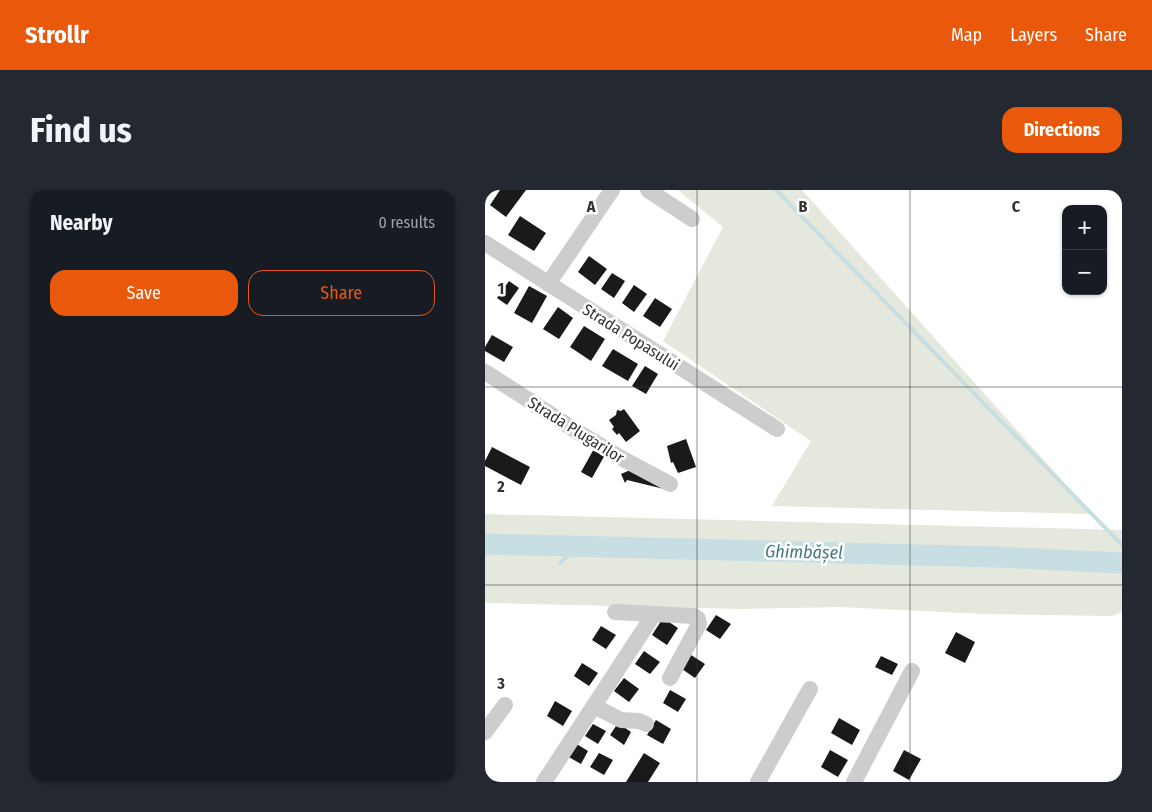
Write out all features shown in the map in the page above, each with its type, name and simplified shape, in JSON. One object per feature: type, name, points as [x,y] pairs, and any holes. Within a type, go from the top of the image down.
[{"type":"street","points":[[548,284],[612,190]]},
{"type":"street","points":[[648,190],[691,219]]},
{"type":"street","name":"Strada Popasului","points":[[485,243],[777,430]]},
{"type":"street","name":"Strada Plugarilor","points":[[485,372],[623,460],[670,484]]},
{"type":"street","points":[[615,612],[694,616],[699,619],[699,624],[670,678]]},
{"type":"street","points":[[546,781],[654,614]]},
{"type":"street","points":[[854,782],[912,671]]},
{"type":"street","points":[[758,782],[810,689]]},
{"type":"street","points":[[485,732],[505,705]]},
{"type":"street","points":[[595,706],[621,720],[639,721],[646,724]]},
{"type":"shaded area","points":[[678,190],[802,190],[1092,514],[772,506],[811,441],[663,341],[723,227]]},
{"type":"shaded area","points":[[485,514],[1122,530],[1122,612],[1112,616],[984,614],[840,607],[742,609],[485,603]]},
{"type":"building","points":[[500,190],[526,190],[506,217],[490,205]]},
{"type":"building","points":[[520,216],[546,233],[534,251],[508,235]]},
{"type":"building","points":[[589,256],[607,269],[595,285],[578,272]]},
{"type":"building","points":[[612,273],[625,281],[614,298],[601,289]]},
{"type":"building","points":[[509,281],[519,288],[507,305],[497,298]]},
{"type":"building","points":[[634,285],[647,294],[634,312],[622,303]]},
{"type":"building","points":[[529,286],[547,296],[532,323],[514,313]]},
{"type":"building","points":[[655,298],[672,309],[660,327],[643,316]]},
{"type":"building","points":[[558,307],[573,318],[559,339],[543,329]]},
{"type":"building","points":[[584,326],[605,339],[591,361],[570,347]]},
{"type":"building","points":[[492,335],[513,347],[504,362],[485,351],[485,347]]},
{"type":"building","points":[[613,349],[638,364],[628,381],[602,366]]},
{"type":"building","points":[[645,366],[658,374],[646,394],[632,386]]},
{"type":"building","points":[[624,409],[640,431],[626,442],[619,433],[617,435],[612,429],[614,427],[609,420],[616,415],[617,410],[621,411]]},
{"type":"building","points":[[686,439],[696,467],[678,473],[673,462],[671,463],[667,446]]},
{"type":"building","points":[[492,447],[530,467],[521,485],[485,466],[485,461]]},
{"type":"building","points":[[595,447],[606,453],[592,478],[581,472]]},
{"type":"building","points":[[635,468],[664,489],[627,480],[625,483],[621,474]]},
{"type":"building","points":[[716,615],[731,624],[720,639],[706,630]]},
{"type":"building","points":[[663,618],[678,628],[667,645],[652,635]]},
{"type":"building","points":[[601,626],[616,635],[606,649],[592,640]]},
{"type":"building","points":[[956,632],[975,642],[965,663],[945,653]]},
{"type":"building","points":[[644,651],[660,662],[650,674],[635,664]]},
{"type":"building","points":[[691,655],[705,664],[695,678],[682,669]]},
{"type":"building","points":[[881,656],[898,664],[892,675],[875,667]]},
{"type":"building","points":[[582,663],[598,673],[589,686],[574,676]]},
{"type":"building","points":[[624,678],[639,689],[629,702],[614,691]]},
{"type":"building","points":[[670,690],[686,699],[678,712],[663,703]]},
{"type":"building","points":[[555,701],[572,711],[563,726],[547,716]]},
{"type":"building","points":[[839,718],[860,730],[852,745],[831,733]]},
{"type":"building","points":[[656,720],[671,729],[663,744],[647,735]]},
{"type":"building","points":[[618,723],[631,732],[624,745],[610,735]]},
{"type":"building","points":[[593,724],[606,731],[598,744],[585,736]]},
{"type":"building","points":[[575,743],[588,751],[581,764],[567,756]]},
{"type":"building","points":[[830,750],[848,760],[838,777],[821,767]]},
{"type":"building","points":[[904,750],[921,759],[909,780],[893,771]]},
{"type":"building","points":[[599,753],[613,760],[604,775],[590,767]]},
{"type":"building","points":[[644,753],[660,763],[648,782],[626,782]]},
{"type":"waterway","points":[[776,190],[1122,545]]},
{"type":"waterway","name":"Ghimbășel","points":[[485,544],[997,557],[1122,563]]},
{"type":"waterway","points":[[560,563],[580,546]]}]
